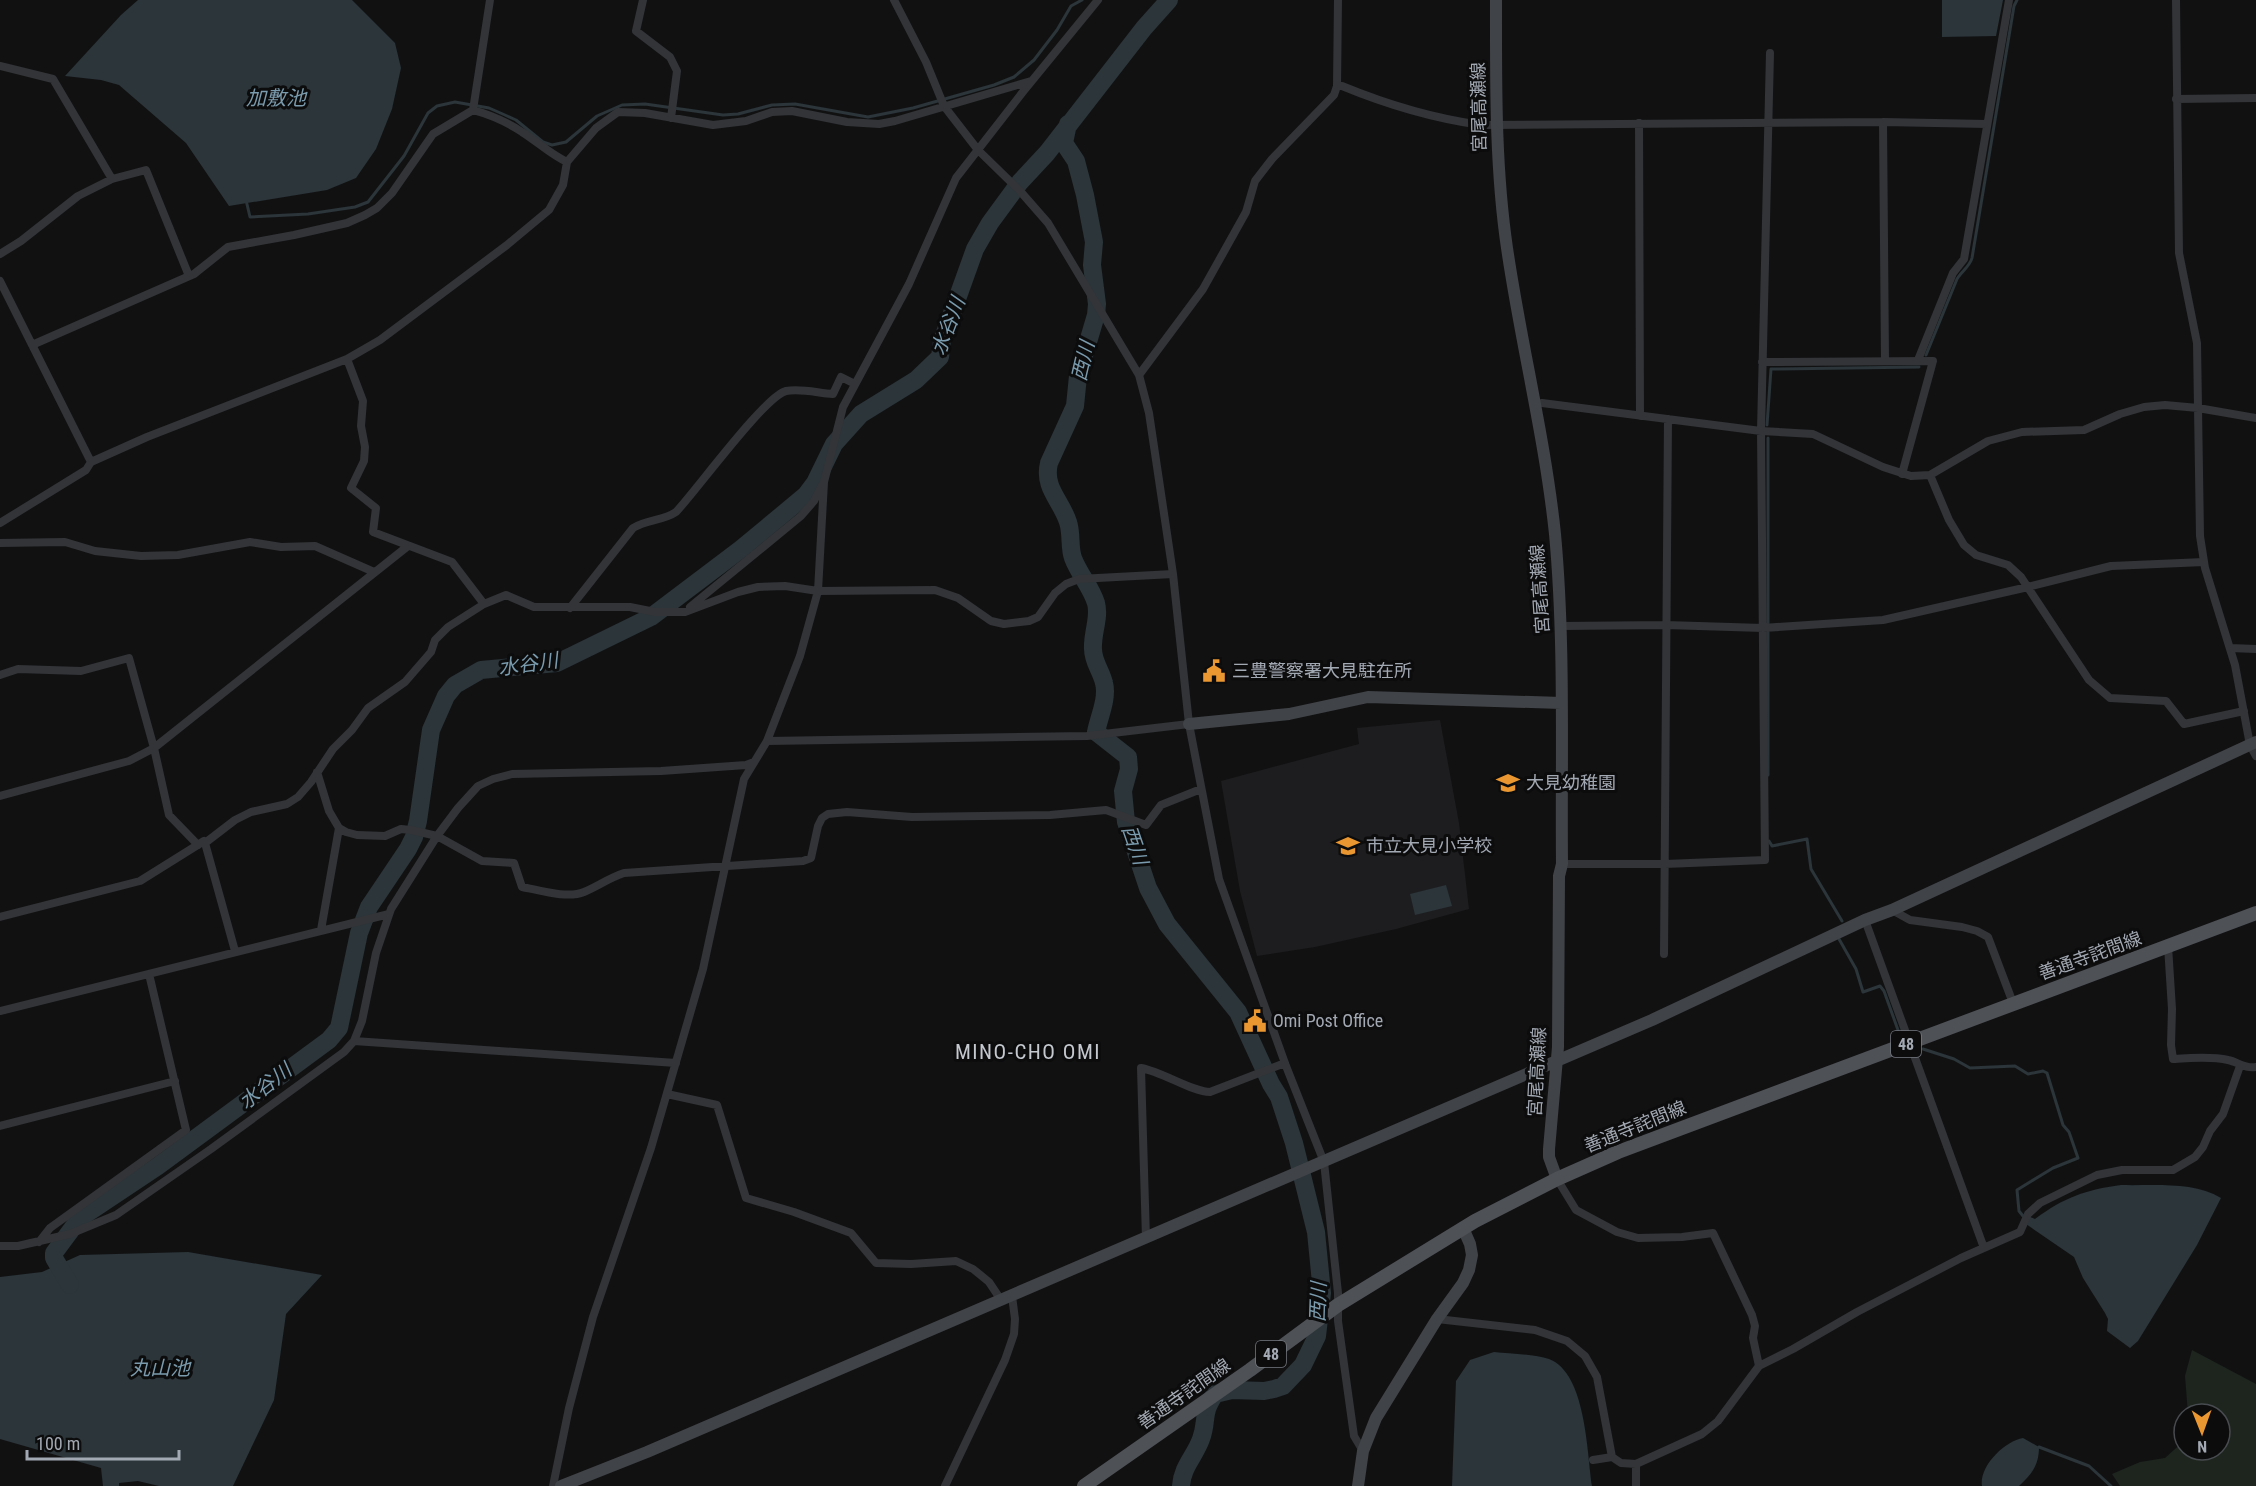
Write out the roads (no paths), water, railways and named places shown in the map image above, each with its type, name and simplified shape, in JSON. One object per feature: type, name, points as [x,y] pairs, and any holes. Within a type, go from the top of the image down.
[{"type":"main road","name":"善通寺詫間線","points":[[1084,1486],[1338,1305],[1463,1228],[1557,1179],[1618,1152],[2256,913]]},
{"type":"street","points":[[32,345],[189,276],[228,247],[347,223],[377,208],[392,193],[434,134],[473,110],[490,0]]},
{"type":"street","points":[[643,0],[636,31],[670,57],[677,71],[672,112]]},
{"type":"street","points":[[894,0],[926,62],[943,102],[978,150],[1048,223],[1139,375],[1149,413],[1173,573],[1189,723],[1219,879],[1285,1063],[1324,1162],[1338,1321],[1354,1436],[1363,1451]]},
{"type":"street","points":[[1139,375],[1203,289],[1246,212],[1255,181],[1272,159],[1334,95],[1337,86],[1338,0]]},
{"type":"street","name":"宮尾高瀬線","points":[[1496,0],[1497,125],[1507,245],[1551,503],[1561,626],[1563,864],[1559,876],[1557,1061],[1549,1149],[1549,1157],[1557,1179]]},
{"type":"street","points":[[1918,360],[1953,273],[1964,259],[2009,0]]},
{"type":"street","points":[[561,1486],[657,1448],[1652,1020],[1865,920],[2254,748],[2230,648],[2204,562],[2200,536],[2197,343],[2179,253],[2176,0]]},
{"type":"street","points":[[553,1486],[559,1449],[593,1317],[651,1148],[703,969],[744,779],[767,741],[800,656],[818,591],[824,482],[843,407],[909,284],[956,178],[1097,1]]},
{"type":"street","points":[[1563,864],[1665,864],[1765,860],[1761,431],[1770,52]]},
{"type":"street","points":[[0,66],[53,79],[112,179]]},
{"type":"street","points":[[0,523],[86,470],[91,462],[147,437],[347,359],[412,317],[549,210],[563,185],[567,162],[596,128],[618,112],[672,112],[713,125],[746,121],[772,112],[792,111],[847,122],[879,124],[895,121],[943,102],[1031,81]]},
{"type":"street","points":[[1337,86],[1386,104],[1441,119],[1481,125],[1769,122],[1987,124]]},
{"type":"street","points":[[2176,99],[2256,98]]},
{"type":"street","points":[[473,110],[505,122],[567,162]]},
{"type":"street","points":[[1883,122],[1885,361]]},
{"type":"street","points":[[1639,123],[1640,416]]},
{"type":"street","points":[[0,254],[21,241],[78,196],[112,179],[146,170],[189,276]]},
{"type":"street","points":[[0,281],[91,462]]},
{"type":"street","points":[[347,359],[363,401],[362,426],[365,447],[364,461],[351,488],[376,508],[373,532],[452,562],[484,604]]},
{"type":"street","points":[[1762,362],[1933,361],[1902,474]]},
{"type":"street","points":[[570,608],[633,528],[640,523],[666,519],[676,512],[753,419],[775,397],[788,391],[833,394],[841,377],[855,384]]},
{"type":"street","points":[[1542,403],[1761,431],[1813,434],[1911,476],[1930,475],[1988,441],[2022,432],[2084,430],[2120,414],[2144,407],[2165,405],[2198,408],[2256,418]]},
{"type":"street","points":[[1664,954],[1668,419]]},
{"type":"street","points":[[1930,475],[1949,519],[1964,545],[1976,555],[2008,565],[2028,587],[2089,680],[2110,698],[2166,701],[2184,724],[2244,711]]},
{"type":"street","points":[[685,612],[801,516],[814,501],[824,482]]},
{"type":"street","points":[[0,543],[65,542],[95,551],[141,556],[178,555],[250,542],[281,547],[315,546],[374,572]]},
{"type":"street","points":[[0,796],[129,760],[154,748],[408,546]]},
{"type":"street","points":[[1561,626],[1666,625],[1763,628],[1882,620],[2111,566],[2204,562]]},
{"type":"street","points":[[0,917],[140,882],[202,844],[235,820],[251,812],[287,804],[298,797],[333,749],[352,730],[368,708],[405,682],[431,652],[435,640],[448,627],[484,604],[506,595],[534,607],[630,607],[655,612],[685,612],[758,587],[785,586],[818,591],[935,590],[958,598],[991,621],[1004,624],[1029,621],[1038,617],[1055,593],[1066,584],[1079,579],[1173,573]]},
{"type":"street","points":[[2230,648],[2256,649]]},
{"type":"street","points":[[0,675],[18,669],[81,671],[129,658],[154,748],[169,815],[202,844],[235,951]]},
{"type":"street","points":[[767,741],[1087,736],[1189,723],[1289,714],[1368,697],[1561,703]]},
{"type":"street","points":[[0,1246],[39,1242],[70,1234],[116,1215],[344,1052],[354,1041],[362,1021],[376,953],[389,914],[437,836],[478,786],[512,774],[661,771],[746,765],[754,762]]},
{"type":"street","points":[[317,772],[329,811],[339,828],[357,835],[385,836],[401,830],[437,836],[482,861],[514,863],[522,887],[564,893],[582,893],[611,877],[624,873],[803,861],[812,858],[818,826],[822,818],[828,814],[847,812],[912,817],[1050,815],[1106,810],[1146,825],[1161,805],[1202,789]]},
{"type":"street","points":[[321,930],[339,828]]},
{"type":"street","points":[[1892,910],[1910,920],[1962,927],[1988,937],[2013,1003]]},
{"type":"street","points":[[0,1011],[389,914]]},
{"type":"street","points":[[1865,920],[1984,1248]]},
{"type":"street","points":[[2168,946],[2173,1059],[2228,1060],[2240,1066],[2250,1068],[2256,1066]]},
{"type":"street","points":[[39,1242],[50,1228],[186,1130],[149,974]]},
{"type":"street","points":[[354,1041],[676,1063]]},
{"type":"street","points":[[1146,1239],[1141,1068],[1167,1075],[1202,1092],[1210,1092],[1285,1063]]},
{"type":"street","points":[[1593,1460],[1612,1457],[1621,1462],[1636,1464],[1702,1434],[1719,1421],[1759,1366],[1793,1349],[1857,1311],[2020,1232],[2028,1214],[2040,1203],[2097,1175],[2122,1170],[2173,1170],[2194,1157],[2203,1147],[2210,1131],[2223,1114],[2240,1066]]},
{"type":"street","points":[[0,1126],[175,1081]]},
{"type":"street","points":[[667,1094],[717,1105],[746,1198],[794,1212],[851,1233],[876,1263],[911,1264],[956,1261],[973,1269],[1006,1298],[1015,1319],[1014,1334],[1005,1360],[945,1486]]},
{"type":"street","points":[[1557,1179],[1576,1210],[1617,1232],[1638,1238],[1682,1237],[1713,1233],[1752,1315],[1755,1326],[1753,1338],[1759,1366]]},
{"type":"street","points":[[1358,1486],[1363,1451],[1377,1418],[1437,1319],[1470,1270],[1472,1255],[1463,1228]]},
{"type":"street","points":[[1437,1319],[1535,1330],[1567,1341],[1585,1356],[1597,1377],[1612,1457]]},
{"type":"street","points":[[1636,1464],[1636,1486]]},
{"type":"water","name":"加敷池","points":[[138,0],[352,0],[395,43],[401,68],[392,109],[376,149],[356,178],[327,190],[229,206],[186,143],[119,85],[101,80],[65,76],[121,15]]},
{"type":"water","points":[[1942,0],[2003,0],[1996,36],[1942,37]]},
{"type":"water","points":[[1446,885],[1452,906],[1415,915],[1410,894]]},
{"type":"water","points":[[2121,1185],[2185,1187],[2198,1189],[2221,1198],[2197,1245],[2138,1341],[2130,1348],[2107,1331],[2108,1319],[2083,1278],[2074,1257],[2026,1224],[2030,1217],[2035,1219],[2056,1205],[2076,1196],[2097,1189]]},
{"type":"water","name":"丸山池","points":[[188,1252],[322,1275],[286,1314],[274,1400],[233,1486],[159,1486],[138,1481],[119,1483],[119,1486],[103,1486],[101,1468],[0,1439],[0,1277],[42,1272],[80,1255]]},
{"type":"water","points":[[1494,1352],[1549,1359],[1561,1367],[1571,1380],[1578,1396],[1586,1435],[1592,1486],[1452,1486],[1456,1381],[1470,1360]]},
{"type":"water","points":[[2023,1438],[2039,1447],[2036,1464],[2028,1477],[2019,1486],[1982,1486],[1982,1478],[1989,1463],[2001,1449]]},
{"type":"waterway","points":[[246,200],[250,217],[308,214],[355,207],[368,202],[404,156],[428,113],[437,106],[455,102],[489,108],[505,115],[516,120],[543,142],[552,145],[566,142],[597,116],[622,105],[645,104],[723,115],[738,114],[772,105],[795,104],[868,117],[913,108],[1014,77],[1034,60],[1057,30],[1071,6],[1082,0]]},
{"type":"waterway","name":"水谷川","points":[[70,1285],[54,1258],[54,1253],[80,1218],[158,1166],[329,1040],[339,1028],[359,933],[369,907],[414,837],[431,730],[446,696],[455,685],[481,670],[557,663],[651,617],[741,549],[806,495],[815,483],[834,444],[861,414],[916,380],[940,357],[942,341],[975,249],[990,223],[1020,182],[1047,153],[1144,28],[1169,0]]},
{"type":"waterway","points":[[1926,355],[1957,279],[1970,264],[1972,258],[2014,6],[2017,0]]},
{"type":"waterway","name":"西川","points":[[1068,124],[1064,143],[1076,161],[1085,195],[1094,242],[1092,265],[1097,304],[1096,315],[1078,376],[1075,406],[1049,463],[1048,480],[1068,522],[1073,558],[1096,603],[1093,654],[1105,689],[1096,732],[1128,757],[1129,769],[1123,791],[1126,822],[1148,888],[1167,924],[1238,1012],[1279,1097],[1294,1143],[1316,1232],[1322,1293],[1317,1336],[1303,1365],[1283,1386],[1274,1389],[1232,1390],[1215,1394],[1206,1412],[1201,1439],[1186,1467],[1181,1486]]},
{"type":"waterway","points":[[1767,425],[1771,369],[1919,367]]},
{"type":"waterway","points":[[1768,438],[1768,625]]},
{"type":"waterway","points":[[1768,632],[1768,775]]},
{"type":"waterway","points":[[1769,841],[1772,846],[1807,839],[1811,869],[1842,921]]},
{"type":"waterway","points":[[1839,939],[1856,969],[1863,992],[1880,986],[1884,991],[1898,1030]]},
{"type":"waterway","points":[[1923,1049],[1954,1059],[1970,1068],[2015,1066],[2028,1074],[2043,1071],[2047,1073],[2063,1125],[2069,1132],[2078,1158],[2053,1168],[2017,1190],[2019,1211],[2023,1216]]},
{"type":"waterway","points":[[2039,1447],[2089,1466],[2111,1486]]},
{"type":"place","name":"三豊警察署大見駐在所","points":[[1214,671]]},
{"type":"place","name":"大見幼稚園","points":[[1508,783]]},
{"type":"place","name":"市立大見小学校","points":[[1348,846]]},
{"type":"place","name":"Omi Post Office","points":[[1255,1021]]},
{"type":"district","name":"MINO-CHO OMI","points":[[1028,1052]]}]
